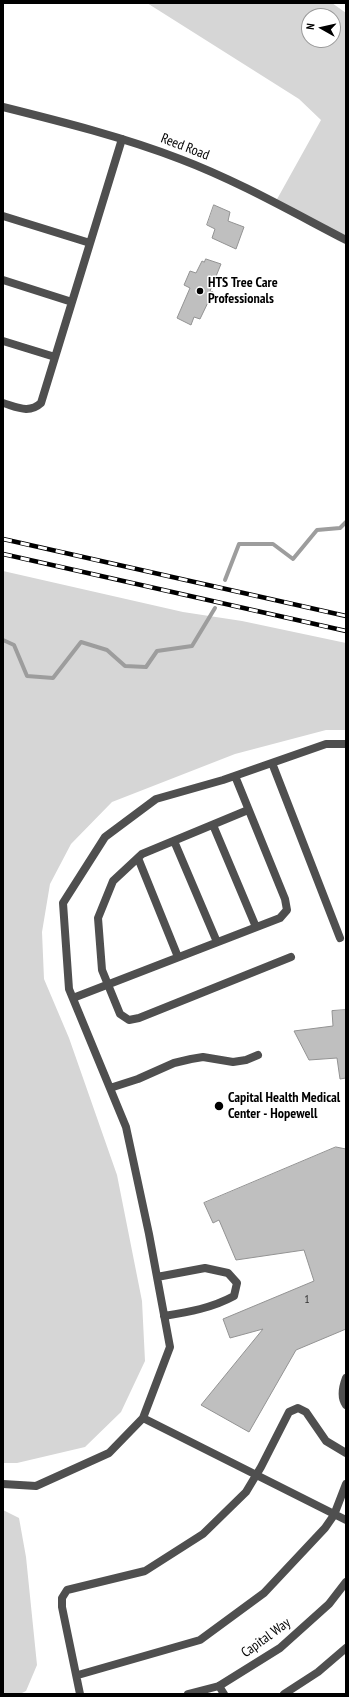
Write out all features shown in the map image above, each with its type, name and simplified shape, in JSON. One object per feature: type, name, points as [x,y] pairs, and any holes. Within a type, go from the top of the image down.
[{"type":"street","name":"Reed Road","points":[[3,107],[122,139],[181,159],[222,176],[346,240]]},
{"type":"street","points":[[3,403],[28,411],[41,403],[122,139]]},
{"type":"street","points":[[3,216],[90,244]]},
{"type":"street","points":[[3,280],[72,302]]},
{"type":"street","points":[[3,341],[55,357]]},
{"type":"street","points":[[3,1484],[36,1486],[109,1453],[143,1418],[170,1347],[126,1127],[69,989],[63,902],[105,837],[156,799],[235,776],[326,744],[346,744]]},
{"type":"street","points":[[272,763],[340,938]]},
{"type":"street","points":[[72,998],[280,918],[287,910],[285,899],[235,776]]},
{"type":"street","points":[[248,810],[142,854],[113,881],[98,918],[102,970],[120,1014],[129,1020],[139,1018],[291,957]]},
{"type":"street","points":[[213,825],[256,927]]},
{"type":"street","points":[[174,841],[217,942]]},
{"type":"street","points":[[138,858],[178,957]]},
{"type":"street","points":[[110,1088],[138,1080],[174,1063],[191,1059],[203,1057],[233,1062],[246,1060],[258,1055]]},
{"type":"street","points":[[157,1277],[205,1268],[228,1273],[237,1283],[234,1296],[221,1303],[201,1310],[164,1316]]},
{"type":"street","points":[[346,1378],[343,1389],[344,1402],[346,1405]]},
{"type":"street","points":[[80,1694],[78,1675],[62,1607],[62,1598],[67,1590],[145,1571],[203,1534],[246,1492],[256,1476],[289,1412],[298,1408],[306,1412],[326,1441],[346,1453]]},
{"type":"street","points":[[143,1418],[346,1520]]},
{"type":"street","points":[[78,1675],[200,1640],[264,1593],[326,1528],[334,1514],[346,1484]]},
{"type":"street","name":"Capital Way","points":[[188,1694],[219,1686],[280,1648],[329,1604],[346,1582]]},
{"type":"street","points":[[284,1694],[318,1672],[346,1648]]},
{"type":"street","points":[[219,1686],[224,1694]]},
{"type":"shaded area","points":[[147,3],[332,3],[339,8],[301,8],[301,48],[341,48],[341,9],[346,13],[346,237],[276,201],[321,120],[299,99]]},
{"type":"shaded area","points":[[3,571],[183,612],[242,621],[346,643],[346,730],[326,730],[235,754],[112,802],[71,844],[50,884],[42,932],[44,979],[69,1038],[117,1175],[142,1301],[145,1361],[121,1412],[85,1447],[17,1463],[3,1463]]},
{"type":"shaded area","points":[[3,1510],[19,1518],[26,1557],[37,1665],[26,1691],[20,1694],[3,1694]]},
{"type":"building","points":[[214,205],[230,212],[228,221],[244,227],[236,249],[212,238],[215,229],[207,225]]},
{"type":"building","name":"HTS Tree Care Professionals","points":[[206,259],[221,264],[210,291],[213,292],[200,319],[194,317],[191,325],[177,318],[190,288],[184,285],[190,271],[196,273],[202,261],[204,262]]},
{"type":"building","name":"Capital Health Medical Center - Hopewell","points":[[346,1010],[346,1078],[340,1079],[337,1058],[309,1060],[294,1031],[333,1026],[332,1011]]},
{"type":"building","name":"Capital Health Medical Center - Hopewell","points":[[336,1147],[346,1149],[346,1329],[296,1350],[249,1432],[201,1405],[263,1329],[230,1338],[223,1319],[314,1281],[304,1250],[236,1260],[219,1220],[213,1223],[204,1203]]},
{"type":"waterway","points":[[225,580],[239,544],[273,544],[293,559],[317,530],[340,528],[346,522]]},
{"type":"waterway","points":[[3,640],[14,645],[27,676],[53,678],[81,642],[107,650],[125,666],[146,667],[157,651],[192,646],[215,608]]},
{"type":"railway","points":[[3,539],[346,616]]},
{"type":"railway","points":[[3,554],[346,631]]},
{"type":"place","name":"HTS Tree Care Professionals","points":[[200,291]]},
{"type":"place","name":"Capital Health Medical Center - Hopewell","points":[[219,1106]]}]
